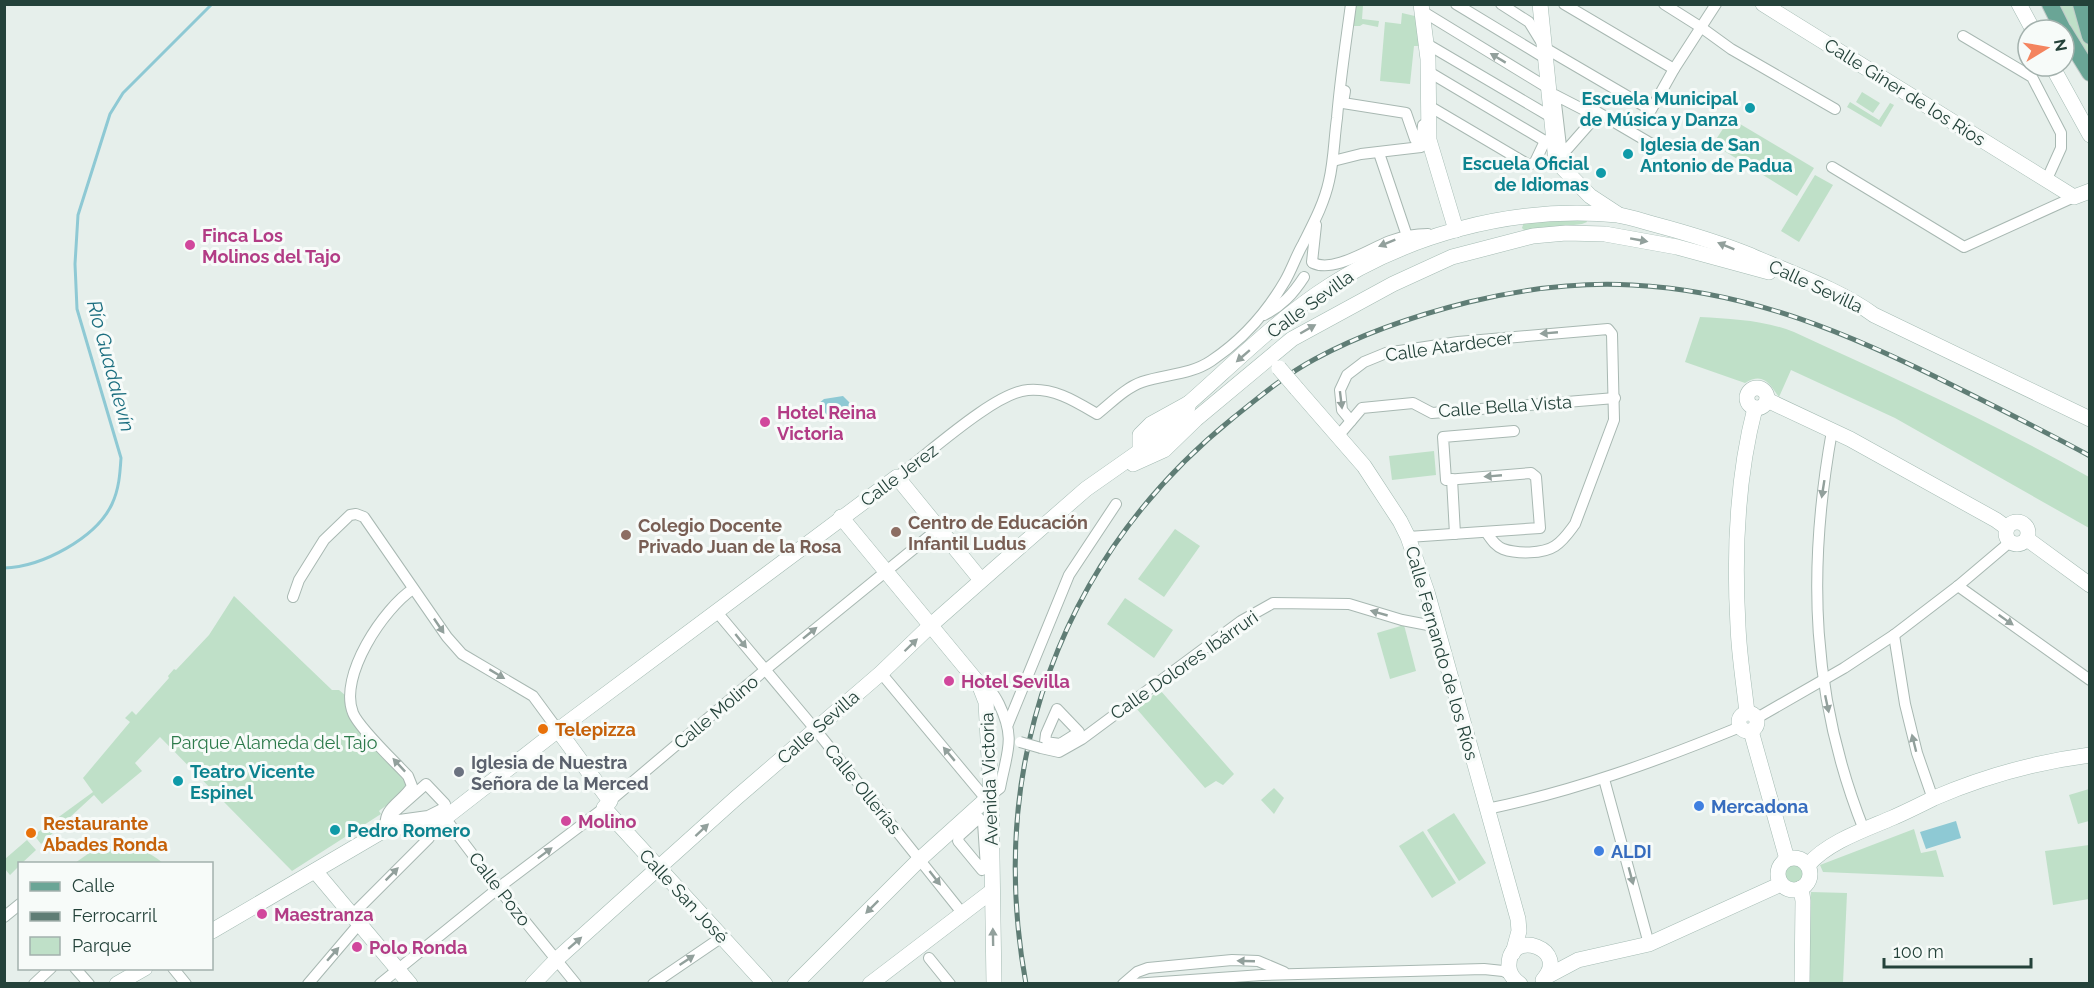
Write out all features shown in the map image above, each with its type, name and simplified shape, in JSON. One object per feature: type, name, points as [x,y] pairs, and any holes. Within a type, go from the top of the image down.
[{"type":"main road","points":[[1540,4],[1550,89],[1549,139],[1556,161],[1597,204],[1599,215],[1598,222],[1592,229],[1581,233]]},
{"type":"main road","name":"Calle Giner de los Ríos","points":[[1763,4],[2074,197]]},
{"type":"main road","points":[[2019,4],[2027,18]]},
{"type":"main road","points":[[2050,4],[2057,18]]},
{"type":"main road","points":[[2081,4],[2090,36]]},
{"type":"main road","points":[[1420,7],[1427,44],[1429,72],[1429,141],[1449,232]]},
{"type":"main road","points":[[2076,50],[2090,73]]},
{"type":"main road","points":[[2059,78],[2090,135]]},
{"type":"main road","points":[[2074,197],[2090,191]]},
{"type":"main road","points":[[1590,196],[1619,215]]},
{"type":"main road","name":"Calle Sevilla","points":[[533,984],[557,959],[736,798],[882,673],[981,580],[1106,475],[1143,449],[1139,442],[1140,435],[1145,429],[1189,403],[1318,293],[1390,253],[1449,232],[1524,216],[1619,215],[1720,243],[1858,303],[1875,315]]},
{"type":"main road","points":[[1524,216],[1518,220],[1518,232],[1529,237]]},
{"type":"main road","points":[[1494,222],[1503,224],[1506,228],[1506,238],[1498,245]]},
{"type":"main road","name":"Calle Sevilla","points":[[1106,475],[1157,454],[1274,362],[1308,328],[1393,284],[1452,257],[1529,237],[1581,233],[1605,234],[1677,247],[1766,272],[1875,315]]},
{"type":"main road","points":[[1875,315],[2090,419]]},
{"type":"main road","name":"Calle Fernando de los Ríos","points":[[1274,362],[1364,466],[1408,537],[1436,624],[1518,918],[1519,931],[1509,968],[1515,979]]},
{"type":"main road","points":[[1787,859],[1749,722],[1738,626],[1736,553],[1740,507],[1761,404],[1833,431],[1948,494],[2009,535],[2013,523],[2020,523],[2028,531],[2027,539],[2090,585]]},
{"type":"main road","points":[[1143,449],[1154,453],[1166,446]]},
{"type":"main road","points":[[897,477],[981,580]]},
{"type":"main road","name":"Calle Jerez","points":[[445,811],[558,730],[897,477]]},
{"type":"main road","name":"Avenida Victoria","points":[[841,517],[993,703],[988,797],[995,979]]},
{"type":"main road","name":"Calle San José","points":[[558,730],[607,805],[658,869],[765,984]]},
{"type":"main road","points":[[1808,865],[1822,852],[1933,799],[2025,767],[2090,755]]},
{"type":"main road","points":[[795,984],[920,859],[988,797]]},
{"type":"main road","points":[[213,930],[386,829],[429,823],[445,811]]},
{"type":"main road","points":[[1787,859],[1800,859],[1808,865],[1810,875],[1808,882],[1801,888],[1789,889],[1781,884],[1778,877],[1779,868],[1787,859]]},
{"type":"main road","points":[[315,871],[410,984]]},
{"type":"main road","points":[[1544,981],[1578,960],[1649,944],[1781,884]]},
{"type":"main road","points":[[1801,888],[1803,901],[1802,984]]},
{"type":"main road","points":[[870,984],[992,891]]},
{"type":"main road","name":"Calle Fernando de los Ríos","points":[[1518,918],[1541,948]]},
{"type":"main road","points":[[1511,956],[1526,945],[1578,960]]},
{"type":"main road","points":[[1541,948],[1549,960],[1550,970],[1544,981]]},
{"type":"main road","points":[[117,984],[143,970]]},
{"type":"street","points":[[1353,4],[1343,103],[1406,113],[1415,139],[1422,137],[1425,72],[1420,7]]},
{"type":"street","points":[[1353,4],[1333,161],[1329,184],[1316,222],[1314,247],[1312,262],[1311,274],[1304,277],[1296,274],[1295,262],[1304,256],[1312,262],[1321,267],[1391,240],[1449,232]]},
{"type":"street","points":[[1456,4],[1512,38],[1545,53],[1651,110],[1674,69],[1689,50],[1716,4]]},
{"type":"street","points":[[1501,4],[1529,22],[1545,53]]},
{"type":"street","points":[[1564,4],[1674,69]]},
{"type":"street","points":[[1664,4],[1731,49],[1835,108]]},
{"type":"street","points":[[1420,7],[1590,113],[1591,122],[1562,155],[1550,89]]},
{"type":"street","points":[[1963,36],[2032,77],[2061,133],[2061,148],[2047,179]]},
{"type":"street","points":[[1427,44],[1551,117]]},
{"type":"street","points":[[1429,72],[1549,139],[1535,162],[1529,165],[1429,106]]},
{"type":"street","points":[[1550,89],[1650,143]]},
{"type":"street","points":[[1333,161],[1361,154],[1421,147],[1429,141]]},
{"type":"street","points":[[1379,153],[1407,236]]},
{"type":"street","points":[[1832,167],[1964,247],[2074,197]]},
{"type":"street","name":"Calle Jerez","points":[[897,477],[979,413],[1004,397],[1027,390],[1049,392],[1063,395],[1097,414],[1141,383],[1193,372],[1212,360],[1261,317],[1286,281],[1299,251],[1316,222]]},
{"type":"street","points":[[1314,247],[1323,260],[1333,264]]},
{"type":"street","name":"Calle Jerez","points":[[1261,317],[1277,309],[1293,294],[1304,277]]},
{"type":"street","name":"Calle Atardecer","points":[[1351,421],[1342,410],[1340,390],[1347,375],[1364,362],[1386,353],[1458,342],[1608,329],[1612,334],[1615,398]]},
{"type":"street","points":[[1486,532],[1492,542],[1503,549],[1519,552],[1546,550],[1556,546],[1566,536],[1575,524],[1609,437],[1614,420],[1615,398]]},
{"type":"street","name":"Calle Bella Vista","points":[[1339,435],[1362,408],[1413,403],[1432,413],[1615,398]]},
{"type":"street","points":[[1408,537],[1539,528],[1536,477],[1531,473],[1446,480],[1443,437],[1514,431]]},
{"type":"street","points":[[1833,431],[1821,503],[1816,556],[1816,609],[1823,680],[1839,756],[1864,830]]},
{"type":"street","points":[[1452,479],[1455,534]]},
{"type":"street","points":[[1008,724],[1069,575],[1116,504]]},
{"type":"street","points":[[293,597],[299,580],[324,540],[345,519],[356,514],[364,517],[447,637],[462,654],[533,696],[558,730]]},
{"type":"street","name":"Calle Molino","points":[[380,984],[498,888],[607,805],[765,670],[938,529]]},
{"type":"street","points":[[1486,809],[1546,796],[1604,779],[1749,722],[1823,680],[1894,635],[1958,586],[2009,535]]},
{"type":"street","points":[[1958,586],[2090,680]]},
{"type":"street","points":[[386,829],[385,823],[391,807],[407,796],[412,786],[408,776],[353,714],[351,691],[360,656],[372,636],[389,612],[405,594],[413,589]]},
{"type":"street","name":"Calle Dolores Ibárruri","points":[[1015,740],[1059,752],[1082,739],[1241,621],[1273,603],[1349,604],[1402,620],[1428,625],[1436,624]]},
{"type":"street","name":"Calle Ollerías","points":[[716,611],[815,729],[963,914]]},
{"type":"street","points":[[1894,635],[1905,704],[1917,753],[1933,799]]},
{"type":"street","points":[[882,673],[988,797],[1000,788],[1015,740],[1008,724],[993,703]]},
{"type":"street","points":[[1604,779],[1649,944]]},
{"type":"street","name":"Calle Pozo","points":[[445,811],[444,808],[428,816],[395,822],[391,819],[392,814],[426,784],[445,811],[498,888],[576,984]]},
{"type":"street","points":[[308,984],[355,920],[429,838],[429,823]]},
{"type":"street","points":[[4,917],[18,906]]},
{"type":"street","points":[[653,984],[722,937]]},
{"type":"street","points":[[1484,969],[1511,956]]},
{"type":"street","points":[[930,958],[950,984]]},
{"type":"street","points":[[1123,984],[1137,972],[1148,968],[1232,960],[1258,961],[1278,971],[1302,975]]},
{"type":"street","points":[[1133,984],[1262,975],[1484,969],[1503,971],[1515,979]]},
{"type":"street","points":[[34,984],[50,970]]},
{"type":"street","points":[[76,970],[89,984]]},
{"type":"street","points":[[174,970],[186,984]]},
{"type":"green space","points":[[1356,5],[1363,5],[1362,19],[1379,21],[1378,27],[1363,24],[1353,26]]},
{"type":"green space","points":[[2059,5],[2089,5],[2089,57],[2076,34],[2076,18],[2067,18]]},
{"type":"green space","points":[[1402,13],[1419,17],[1423,46],[1414,46],[1410,84],[1380,81],[1385,22],[1401,24]]},
{"type":"green space","points":[[1862,92],[1880,103],[1873,113],[1856,102]]},
{"type":"green space","points":[[1850,102],[1879,120],[1890,103],[1894,105],[1881,127],[1847,107]]},
{"type":"green space","points":[[1730,118],[1814,168],[1797,196],[1713,144]]},
{"type":"green space","points":[[1815,175],[1833,185],[1799,242],[1781,231]]},
{"type":"green space","points":[[1586,220],[1587,222],[1582,224],[1525,231],[1522,228],[1524,222]]},
{"type":"green space","points":[[1700,317],[1736,319],[1794,332],[2053,457],[2089,477],[2089,528],[1895,418],[1791,370],[1779,397],[1762,379],[1757,378],[1745,383],[1685,362]]},
{"type":"green space","points":[[1434,451],[1436,475],[1392,480],[1389,456]]},
{"type":"green space","points":[[1175,529],[1200,546],[1164,597],[1138,579]]},
{"type":"green space","name":"Parque Alameda del Tajo","points":[[234,596],[332,690],[339,690],[345,695],[347,714],[354,725],[406,782],[404,791],[397,799],[379,811],[381,814],[292,871],[160,737],[135,763],[142,771],[102,804],[94,795],[41,844],[34,835],[93,792],[83,778],[130,722],[125,718],[132,711],[136,715],[169,678],[168,676],[174,669],[176,670],[209,635]]},
{"type":"green space","points":[[1125,598],[1173,630],[1154,658],[1107,624]]},
{"type":"green space","points":[[1404,625],[1416,671],[1390,679],[1377,633]]},
{"type":"green space","points":[[1160,690],[1234,774],[1223,785],[1216,781],[1205,788],[1136,708]]},
{"type":"green space","points":[[1274,788],[1284,798],[1274,814],[1261,800]]},
{"type":"green space","points":[[2089,789],[2089,821],[2078,824],[2069,795]]},
{"type":"green space","points":[[1454,813],[1486,863],[1459,881],[1427,830]]},
{"type":"green space","points":[[1914,829],[1921,853],[1936,850],[1944,877],[1823,872],[1820,865]]},
{"type":"green space","points":[[1423,831],[1456,883],[1432,898],[1399,846]]},
{"type":"green space","points":[[27,840],[36,850],[23,862],[18,862],[18,867],[10,875],[5,869],[5,859]]},
{"type":"green space","points":[[115,845],[129,847],[152,855],[162,862],[76,862],[92,851]]},
{"type":"green space","points":[[2089,845],[2089,899],[2053,905],[2045,851]]},
{"type":"green space","points":[[1795,864],[1802,867],[1805,874],[1802,881],[1795,884],[1788,881],[1785,874],[1788,867]]},
{"type":"green space","points":[[1811,892],[1847,893],[1843,983],[1808,984]]},
{"type":"water","points":[[843,396],[852,405],[833,422],[818,404],[824,399]]},
{"type":"water","points":[[1956,821],[1961,838],[1926,849],[1920,832]]},
{"type":"waterway","name":"Río Guadalevín","points":[[4,568],[35,562],[66,548],[94,528],[112,504],[119,481],[121,458],[77,309],[75,264],[78,215],[110,114],[123,93],[212,4]]},
{"type":"railway","points":[[1026,984],[1016,903],[1017,823],[1028,746],[1050,671],[1081,601],[1122,535],[1173,474],[1262,394],[1293,372],[1333,350],[1410,319],[1510,293],[1591,285],[1632,285],[1676,289],[1760,306],[1880,350],[2090,456]]},
{"type":"place","name":"Escuela Municipal de Música y Danza","points":[[1750,108]]},
{"type":"place","name":"Iglesia de San Antonio de Padua","points":[[1628,154]]},
{"type":"place","name":"Escuela Oficial de Idiomas","points":[[1601,173]]},
{"type":"place","name":"Finca Los Molinos del Tajo","points":[[190,245]]},
{"type":"place","name":"Hotel Reina Victoria","points":[[765,422]]},
{"type":"place","name":"Centro de Educación Infantil Ludus","points":[[896,532]]},
{"type":"place","name":"Colegio Docente Privado Juan de la Rosa","points":[[626,535]]},
{"type":"place","name":"Hotel Sevilla","points":[[949,681]]},
{"type":"place","name":"Telepizza","points":[[543,729]]},
{"type":"place","name":"Iglesia de Nuestra Señora de la Merced","points":[[459,772]]},
{"type":"place","name":"Teatro Vicente Espinel","points":[[178,781]]},
{"type":"place","name":"Mercadona","points":[[1699,806]]},
{"type":"place","name":"Molino","points":[[566,821]]},
{"type":"place","name":"Pedro Romero","points":[[335,830]]},
{"type":"place","name":"Restaurante Abades Ronda","points":[[31,833]]},
{"type":"place","name":"ALDI","points":[[1599,851]]},
{"type":"place","name":"Maestranza","points":[[262,914]]},
{"type":"place","name":"Polo Ronda","points":[[357,947]]}]
